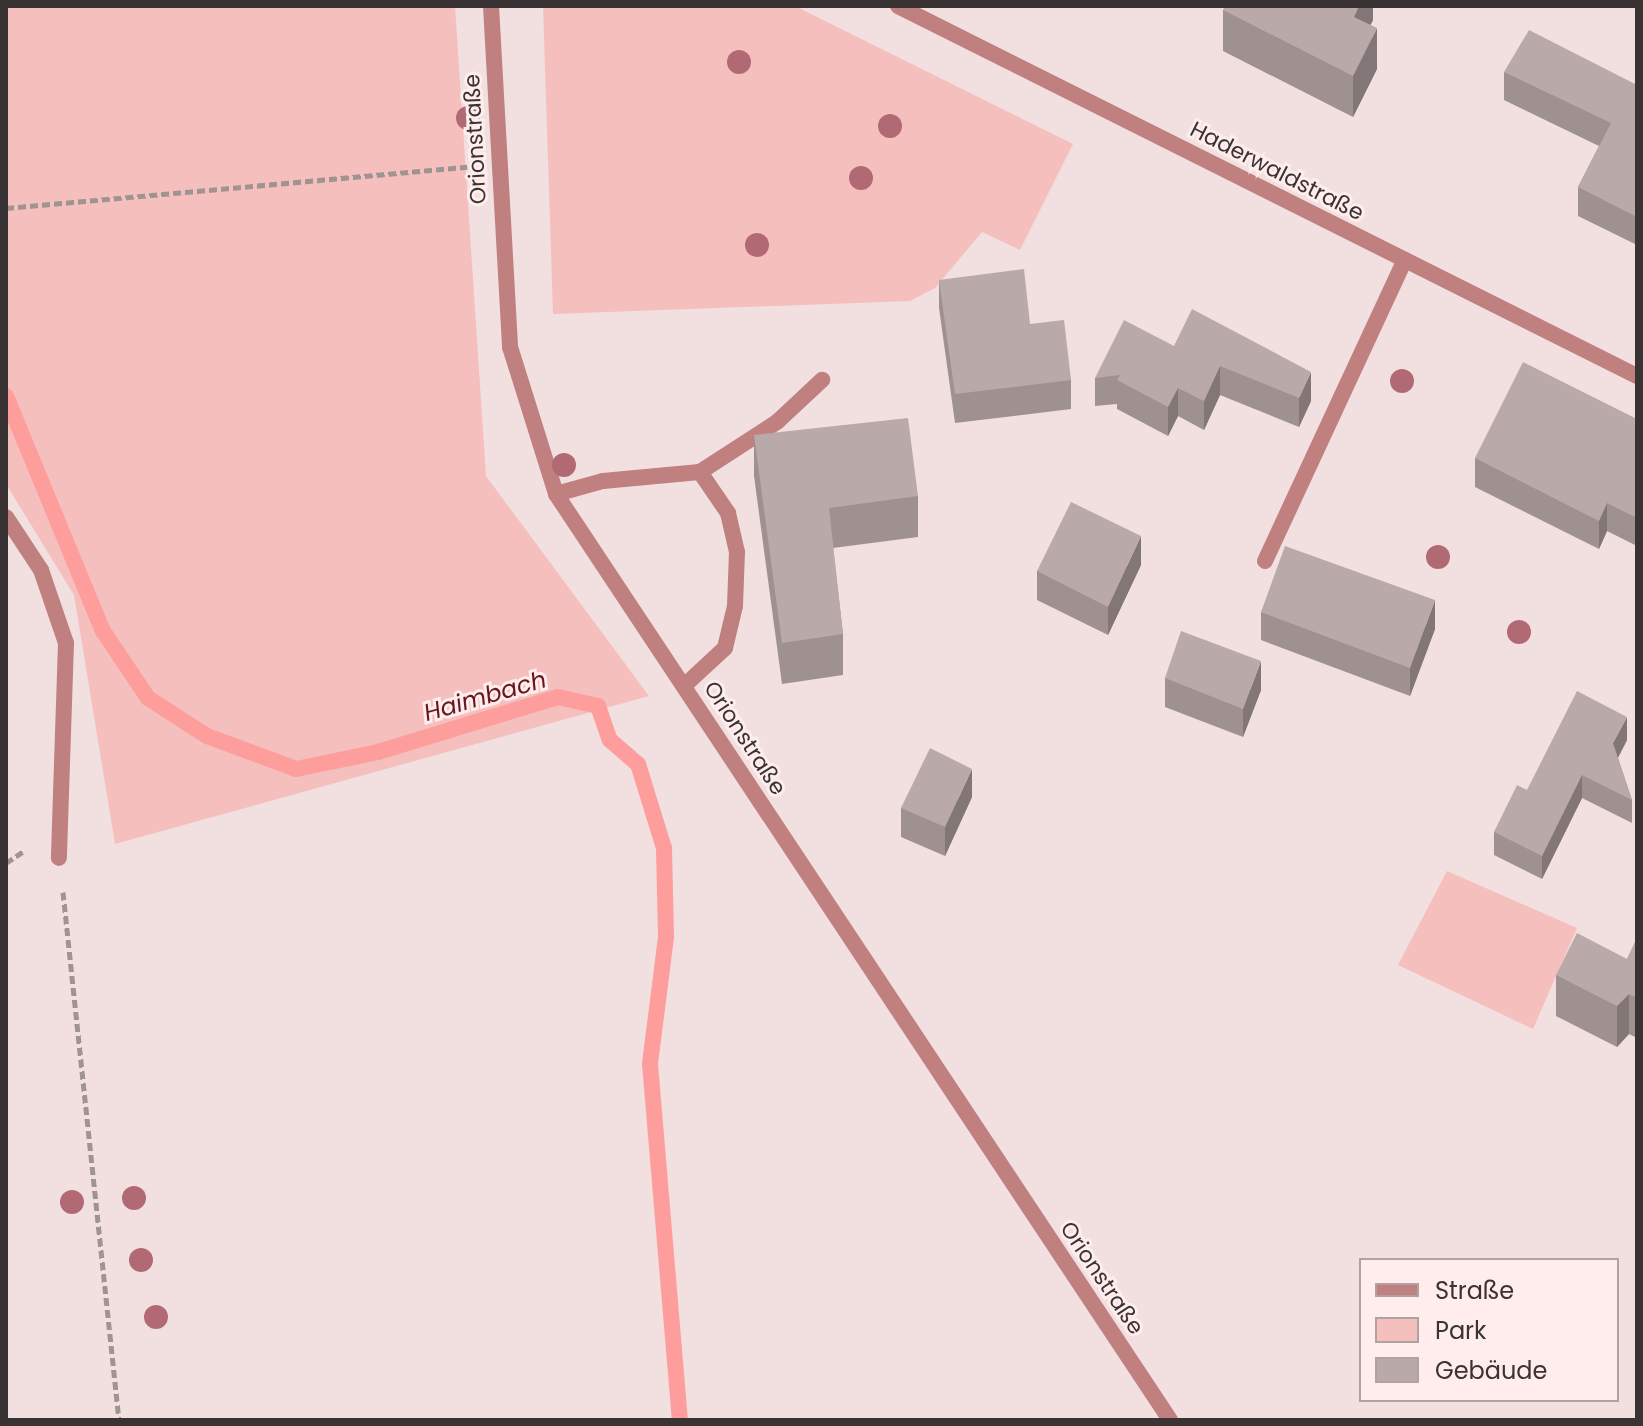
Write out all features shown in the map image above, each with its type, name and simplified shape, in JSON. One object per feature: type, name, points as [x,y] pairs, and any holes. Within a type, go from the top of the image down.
[{"type":"street","name":"Orionstraße","points":[[491,6],[510,347],[556,494],[1170,1420]]},
{"type":"street","name":"Haderwaldstraße","points":[[898,6],[1637,376]]},
{"type":"street","points":[[1265,561],[1405,260]]},
{"type":"street","points":[[556,494],[603,481],[700,472],[777,422],[822,380]]},
{"type":"street","points":[[684,686],[725,648],[735,606],[737,552],[728,513],[700,472]]},
{"type":"street","points":[[6,517],[41,570],[66,643],[59,858]]},
{"type":"path","points":[[6,208],[498,164]]},
{"type":"path","points":[[59,858],[119,1420]]},
{"type":"green space","points":[[6,6],[455,6],[486,476],[649,696],[115,844],[74,595],[6,484]]},
{"type":"green space","points":[[543,6],[795,6],[1073,144],[1020,250],[982,232],[935,288],[910,301],[553,314]]},
{"type":"green space","points":[[1447,871],[1577,928],[1533,1029],[1398,965]]},
{"type":"building","points":[[1225,6],[1359,6],[1354,17],[1377,28],[1353,76],[1223,10]]},
{"type":"building","points":[[1529,30],[1637,85],[1637,217],[1578,187],[1611,123],[1504,72]]},
{"type":"building","points":[[1024,269],[1030,324],[1064,320],[1071,380],[955,394],[939,280]]},
{"type":"building","points":[[1192,309],[1311,372],[1299,398],[1220,366],[1204,401],[1178,388],[1168,407],[1117,380],[1120,375],[1095,378],[1124,320],[1174,346]]},
{"type":"building","points":[[1523,362],[1637,419],[1637,518],[1607,503],[1599,521],[1475,458]]},
{"type":"building","points":[[908,418],[918,496],[829,508],[843,634],[782,643],[754,435]]},
{"type":"building","points":[[1071,502],[1141,536],[1108,607],[1037,571]]},
{"type":"building","points":[[1285,546],[1435,600],[1410,668],[1261,612]]},
{"type":"building","points":[[1181,631],[1261,661],[1243,709],[1165,678]]},
{"type":"building","points":[[1577,691],[1627,717],[1613,743],[1632,800],[1582,775],[1542,856],[1494,832],[1517,785],[1527,790]]},
{"type":"building","points":[[930,748],[972,769],[945,827],[901,808]]},
{"type":"building","points":[[1577,933],[1627,959],[1637,938],[1637,998],[1629,994],[1617,1006],[1556,975]]},
{"type":"waterway","name":"Haimbach","points":[[6,396],[103,631],[148,698],[207,736],[296,769],[378,752],[558,697],[598,706],[610,740],[638,764],[664,848],[666,937],[650,1064],[680,1420]]}]
